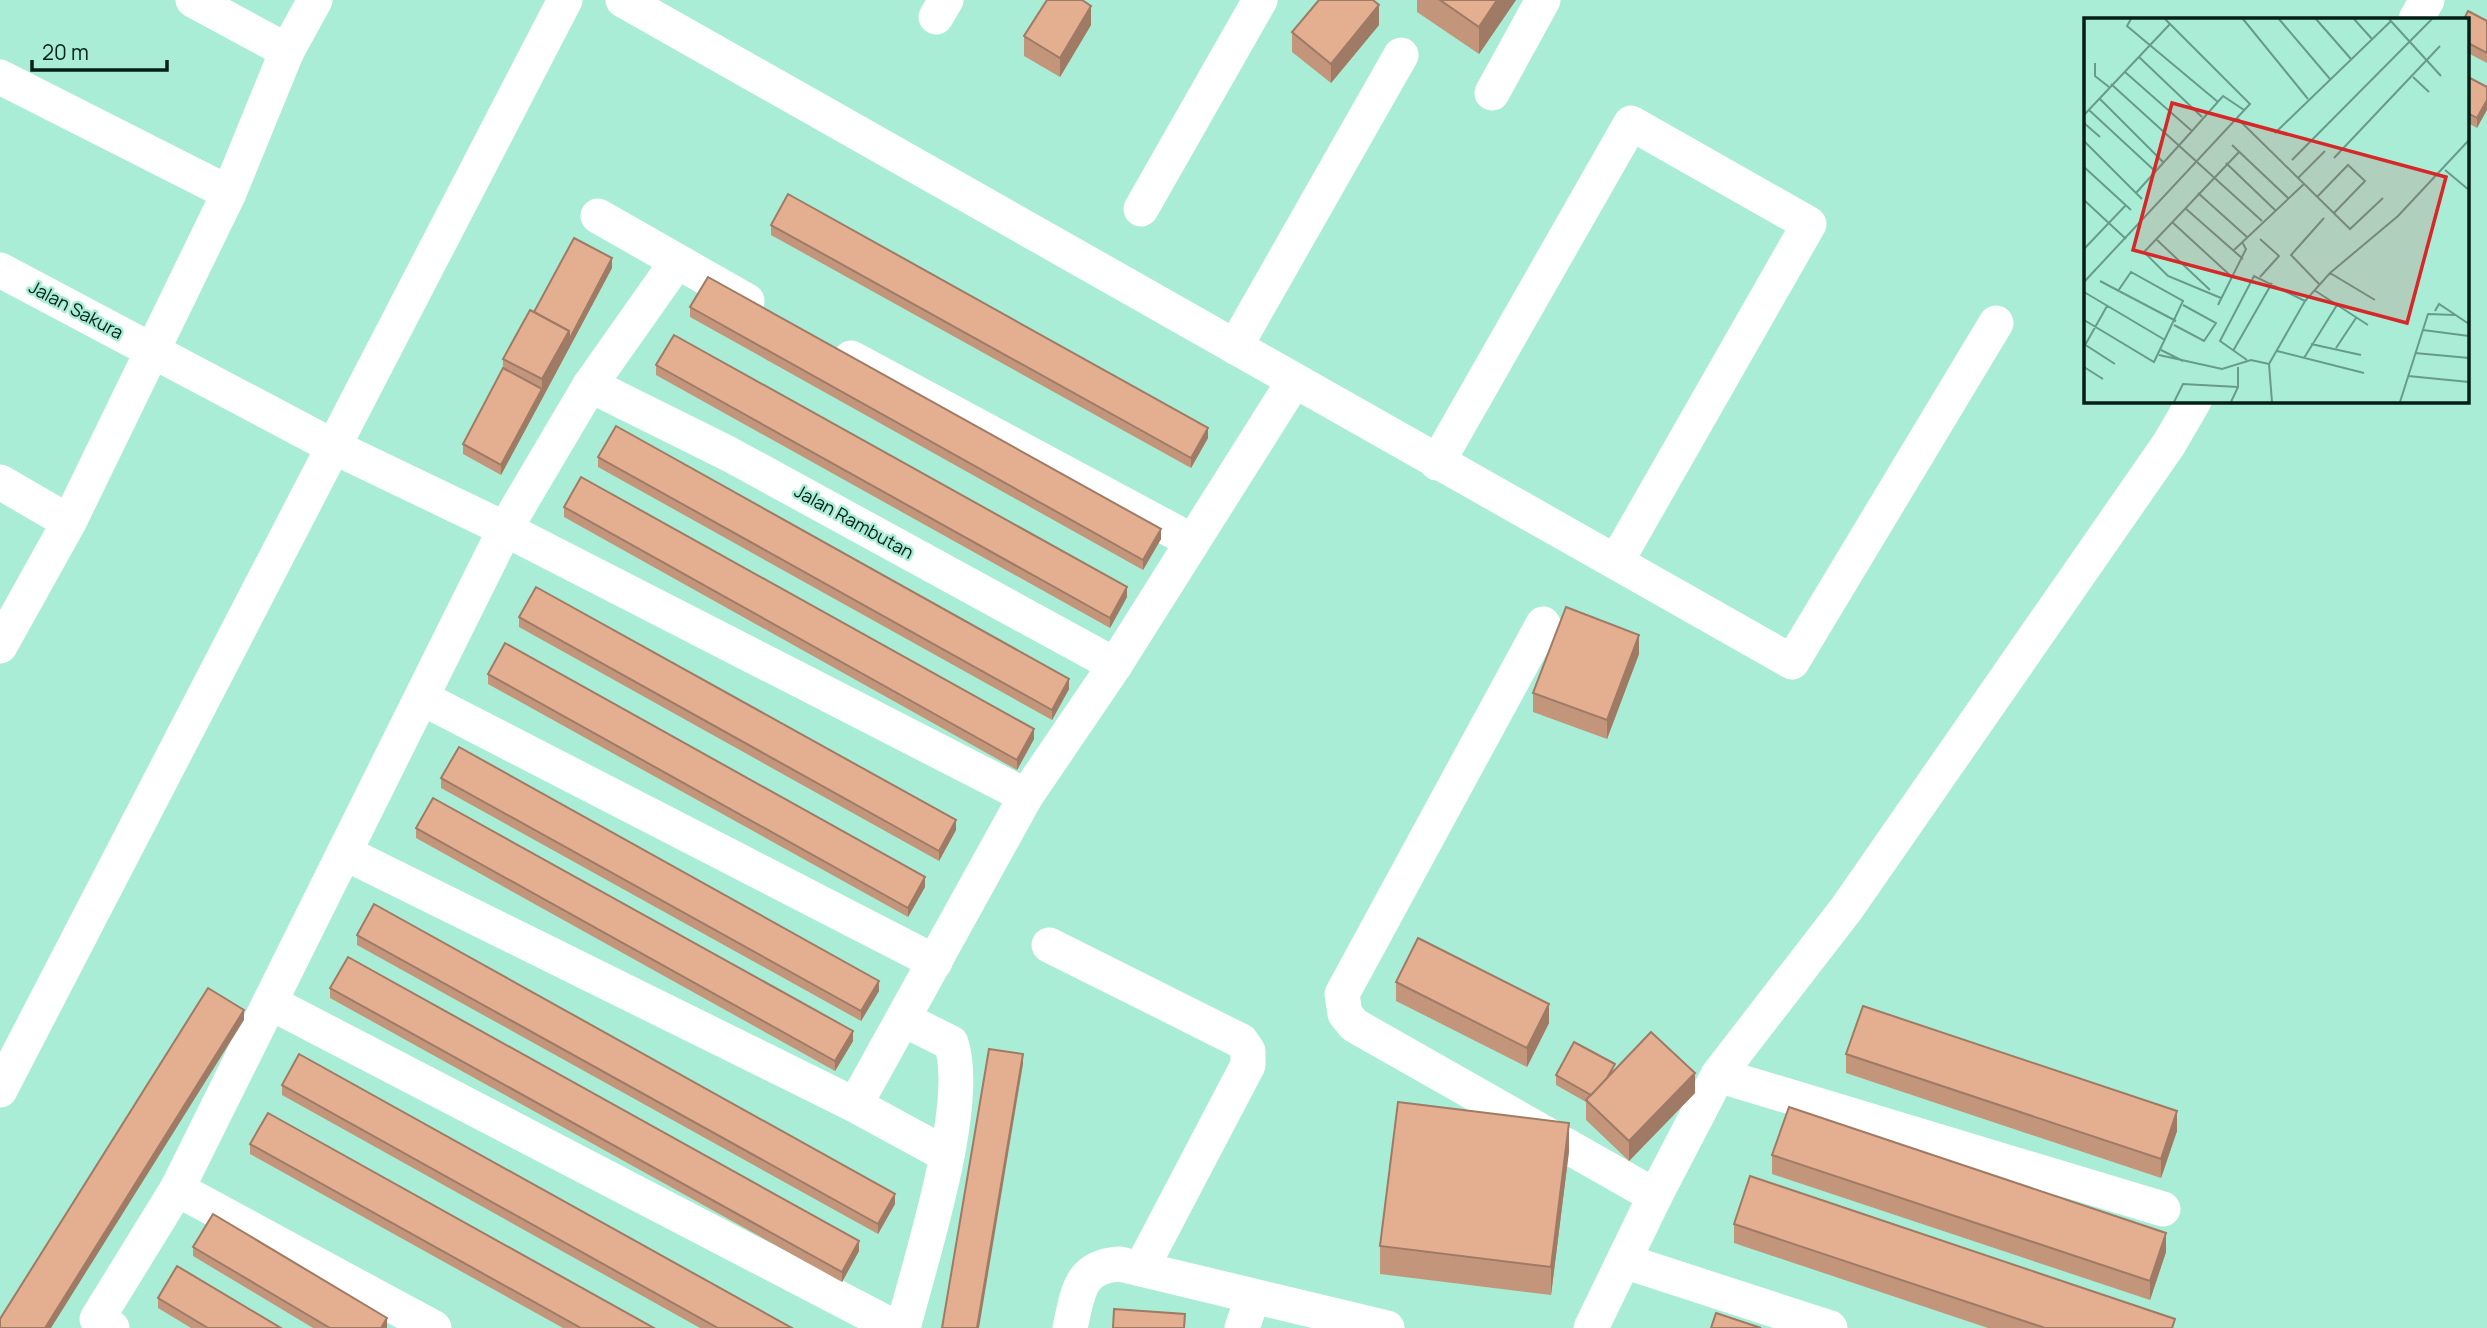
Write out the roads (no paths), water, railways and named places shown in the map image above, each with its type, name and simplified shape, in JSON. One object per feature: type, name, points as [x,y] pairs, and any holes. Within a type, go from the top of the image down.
[{"type":"street","points":[[193,0],[287,51]]},
{"type":"street","points":[[5,626],[69,522],[229,193],[287,51],[315,0]]},
{"type":"street","points":[[0,1090],[565,0]]},
{"type":"street","points":[[623,0],[1792,662],[1996,323]]},
{"type":"street","points":[[1141,209],[1260,0]]},
{"type":"street","points":[[1492,93],[1543,0]]},
{"type":"street","points":[[2417,18],[2427,0]]},
{"type":"street","points":[[1235,347],[1402,55]]},
{"type":"street","points":[[0,77],[229,193]]},
{"type":"street","points":[[1437,463],[1631,123],[1809,224],[1616,562]]},
{"type":"street","points":[[598,216],[676,263],[774,316]]},
{"type":"street","points":[[100,1325],[177,1189],[505,528],[590,385],[676,263]]},
{"type":"street","name":"Jalan Sakura","points":[[0,270],[332,446],[505,528],[1026,796]]},
{"type":"street","points":[[823,343],[1192,541]]},
{"type":"street","points":[[855,1105],[1026,796],[1115,665],[1294,381]]},
{"type":"street","name":"Jalan Rambutan","points":[[590,385],[729,454],[1115,665]]},
{"type":"street","points":[[1591,1328],[1718,1075],[1847,908],[2169,444],[2193,402]]},
{"type":"street","points":[[0,482],[69,522]]},
{"type":"street","points":[[1543,624],[1342,994],[1345,1014],[1354,1025],[1655,1196]]},
{"type":"street","points":[[422,698],[935,962]]},
{"type":"street","points":[[345,853],[855,1105],[947,1155]]},
{"type":"street","points":[[1049,945],[1241,1041],[1248,1051],[1248,1065],[1141,1269]]},
{"type":"street","points":[[271,1003],[896,1328]]},
{"type":"street","points":[[903,1019],[951,1044],[957,1063],[947,1155],[904,1328]]},
{"type":"street","points":[[1718,1075],[2163,1209]]},
{"type":"street","points":[[177,1189],[434,1328]]},
{"type":"street","points":[[1624,1261],[1830,1328]]},
{"type":"street","points":[[1070,1328],[1084,1277],[1103,1265],[1119,1264],[1141,1269],[1248,1312],[1387,1328]]}]
